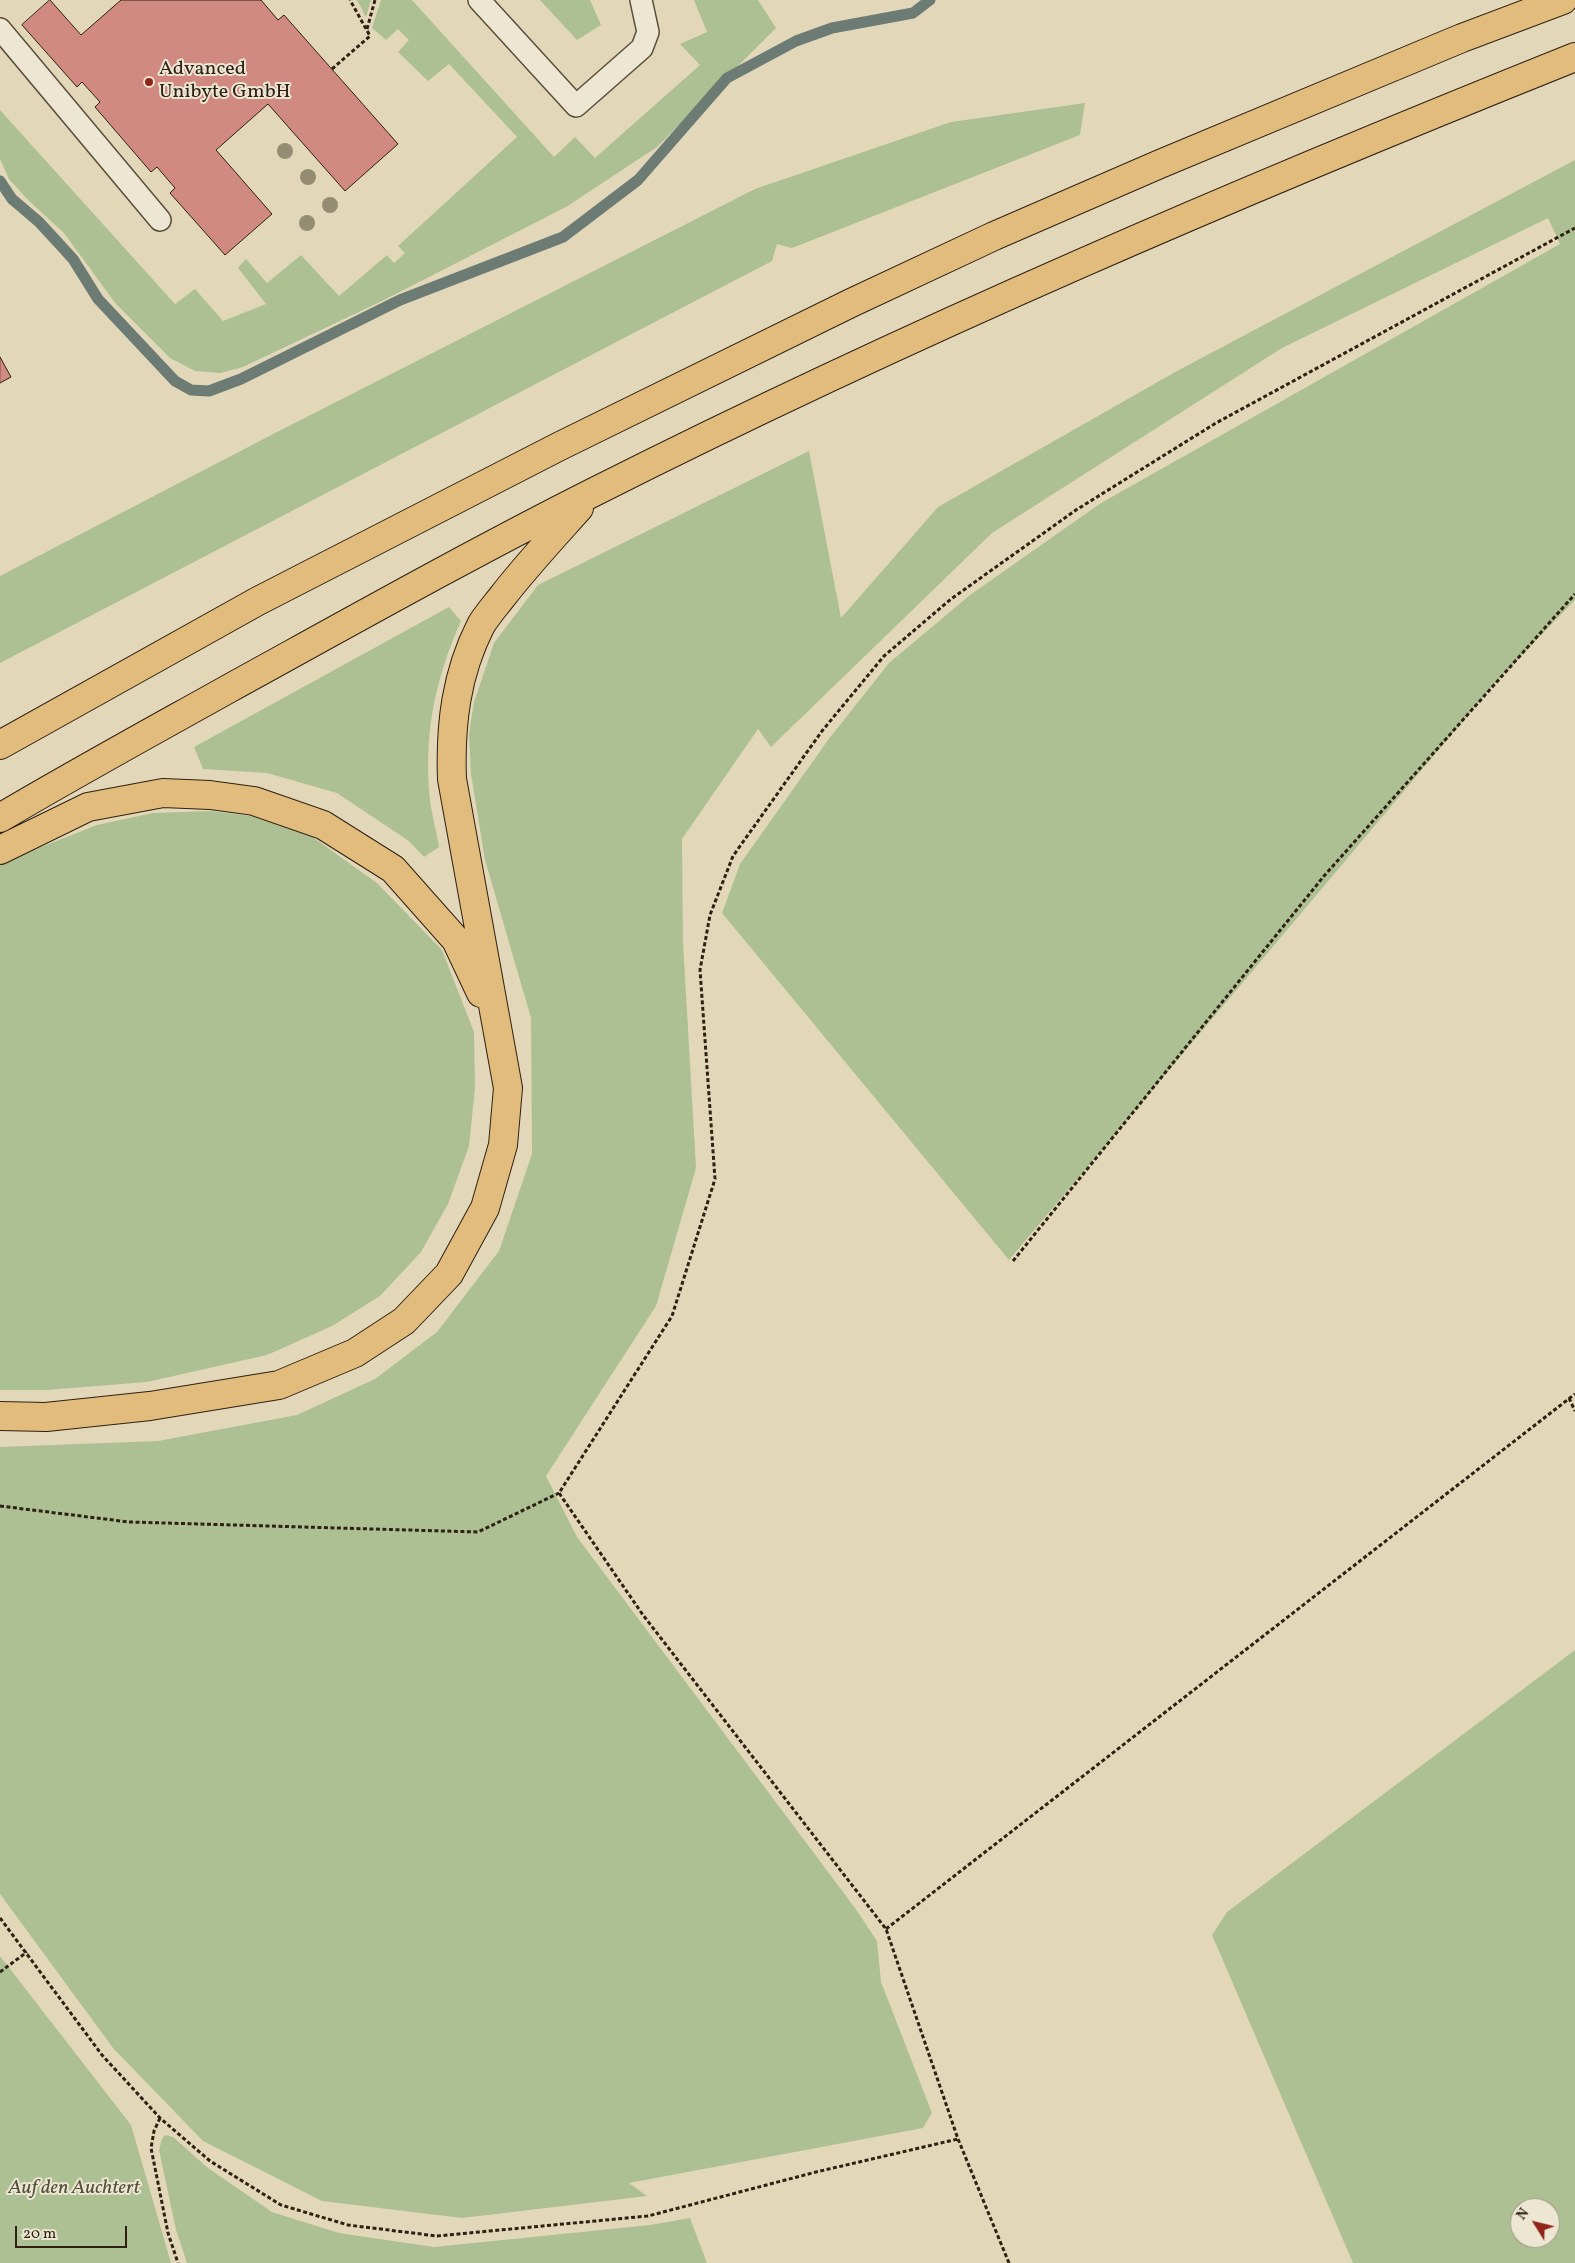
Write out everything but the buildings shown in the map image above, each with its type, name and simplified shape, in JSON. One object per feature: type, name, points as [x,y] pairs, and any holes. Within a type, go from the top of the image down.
[{"type":"main road","points":[[4,741],[267,597],[560,446],[851,303],[994,236],[1160,164],[1453,42],[1563,0]]},
{"type":"main road","points":[[0,818],[290,655],[593,493],[884,352],[1185,218],[1575,57]]},
{"type":"main road","points":[[0,1416],[46,1416],[150,1406],[278,1385],[356,1353],[404,1321],[449,1274],[485,1208],[503,1145],[508,1088],[452,779],[451,735],[457,694],[466,657],[482,623],[518,576],[593,493]]},
{"type":"main road","points":[[0,850],[88,807],[164,793],[210,795],[254,801],[323,825],[393,870],[456,940],[498,1031]]},
{"type":"lane","points":[[479,0],[576,106],[642,48],[648,32],[641,0]]},
{"type":"lane","points":[[0,29],[160,220]]},
{"type":"path","points":[[332,69],[370,36],[350,0]]},
{"type":"path","points":[[366,30],[375,0]]},
{"type":"path","points":[[0,1506],[129,1522],[478,1532],[559,1493],[672,1316],[715,1179],[700,970],[710,915],[733,856],[822,731],[884,656],[951,599],[1076,510],[1216,423],[1575,228]]},
{"type":"path","points":[[1013,1261],[1324,876],[1575,594]]},
{"type":"path","points":[[886,1929],[1575,1394]]},
{"type":"path","points":[[1569,1398],[1575,1411]]},
{"type":"path","points":[[559,1493],[643,1615],[886,1929],[958,2139],[1009,2263]]},
{"type":"path","points":[[0,1918],[102,2055],[160,2118],[210,2161],[281,2205],[348,2225],[437,2236],[648,2216],[816,2172],[958,2139]]},
{"type":"path","points":[[0,1972],[27,1952]]},
{"type":"path","points":[[160,2118],[154,2131],[151,2148],[168,2233],[178,2263]]},
{"type":"green space","points":[[357,0],[371,0],[366,17]]},
{"type":"green space","points":[[381,0],[412,0],[554,157],[575,137],[595,158],[700,65],[680,44],[707,32],[694,0],[758,0],[776,28],[657,147],[566,207],[384,300],[243,367],[220,373],[195,371],[170,358],[116,304],[64,233],[28,200],[9,179],[0,159],[0,110],[175,304],[195,289],[223,321],[266,304],[238,268],[246,259],[267,283],[301,255],[339,296],[387,255],[394,263],[405,253],[398,246],[517,137],[449,64],[428,81],[398,52],[409,40],[398,29],[386,40],[372,28]]},
{"type":"green space","points":[[540,0],[590,0],[601,25],[577,40]]},
{"type":"green space","points":[[1085,103],[1080,135],[792,248],[777,244],[772,261],[0,663],[0,576],[279,431],[755,189],[951,122]]},
{"type":"green space","points":[[1575,160],[1575,600],[1495,683],[1009,1260],[722,913],[740,864],[828,740],[889,663],[970,595],[1101,503],[1560,244],[1548,218],[1282,348],[992,533],[771,747],[758,729],[682,839],[683,942],[696,1168],[656,1306],[546,1476],[577,1537],[855,1908],[877,1941],[881,1982],[932,2113],[923,2128],[629,2183],[647,2196],[462,2218],[322,2201],[203,2141],[113,2048],[0,1894],[0,1447],[158,1441],[297,1415],[375,1379],[437,1332],[499,1251],[532,1154],[531,1018],[485,860],[471,774],[469,734],[474,702],[494,643],[538,585],[809,451],[841,618],[938,507],[1177,371]]},
{"type":"green space","points":[[449,607],[461,621],[445,663],[434,703],[428,767],[430,797],[439,847],[424,857],[409,841],[337,793],[267,773],[203,769],[194,747]]},
{"type":"green space","points":[[211,811],[251,816],[314,838],[377,883],[442,950],[474,1032],[475,1088],[469,1146],[448,1204],[421,1252],[380,1296],[332,1326],[267,1355],[147,1382],[47,1390],[0,1390],[0,863],[97,825],[153,813]]},
{"type":"green space","points":[[1575,1650],[1575,2263],[1353,2263],[1212,1935],[1227,1912]]},
{"type":"green space","name":"Auf den Auchtert","points":[[0,1956],[131,2125],[171,2263],[0,2263]]},
{"type":"green space","points":[[165,2135],[173,2137],[208,2168],[272,2212],[339,2233],[434,2247],[650,2225],[690,2218],[707,2263],[187,2263],[176,2230],[159,2150]]},
{"type":"waterway","points":[[0,181],[12,199],[39,222],[73,259],[98,299],[175,381],[191,390],[209,391],[241,379],[400,300],[563,237],[638,180],[727,78],[796,41],[832,28],[913,13],[930,0]]},
{"type":"place","name":"Advanced Unibyte GmbH","points":[[149,82]]}]
